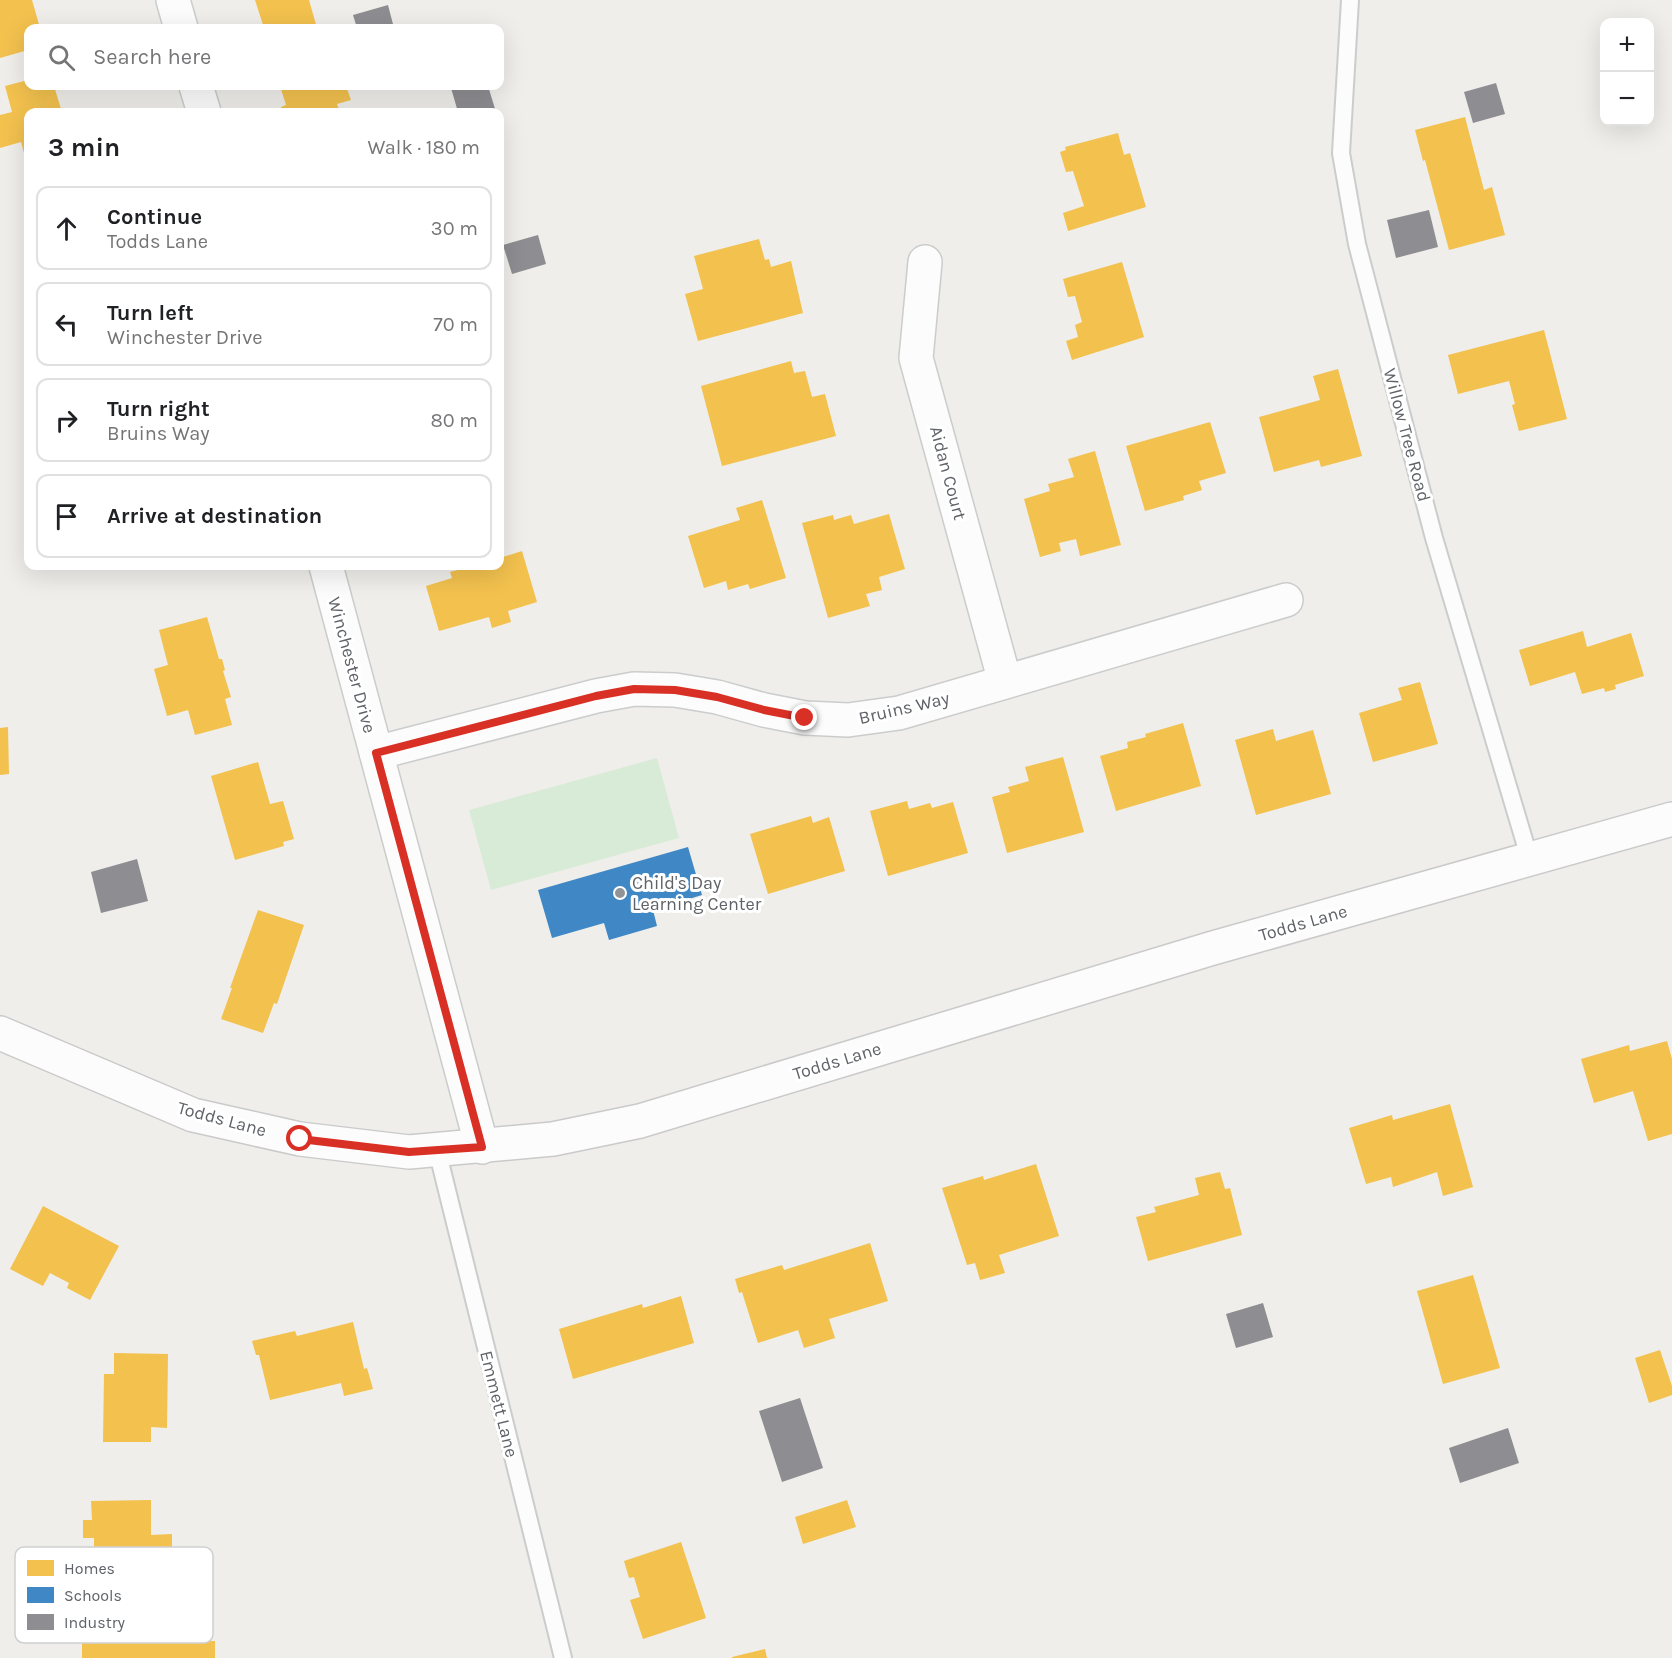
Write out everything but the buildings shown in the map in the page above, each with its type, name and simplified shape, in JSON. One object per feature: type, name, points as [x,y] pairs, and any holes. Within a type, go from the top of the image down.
[{"type":"street","points":[[173,0],[180,24]]},
{"type":"street","points":[[197,90],[203,108]]},
{"type":"street","name":"Aidan Court","points":[[925,262],[916,358],[1005,682]]},
{"type":"street","name":"Winchester Drive","points":[[327,570],[482,1147]]},
{"type":"street","name":"Bruins Way","points":[[376,753],[596,696],[634,689],[675,690],[717,697],[805,718],[848,720],[899,713],[1286,600]]},
{"type":"street","name":"Todds Lane","points":[[0,1033],[193,1115],[300,1139],[409,1152],[553,1139],[640,1121],[1213,948],[1672,819]]},
{"type":"lane","name":"Willow Tree Road","points":[[1350,0],[1341,153],[1356,243],[1434,538],[1530,860]]},
{"type":"lane","name":"Emmett Lane","points":[[437,1150],[563,1658]]},
{"type":"green space","points":[[657,758],[679,838],[491,890],[469,810]]},
{"type":"place","name":"Child's Day Learning Center","points":[[620,893]]},
{"type":"route","points":[[300,1139],[409,1152],[482,1147],[376,753],[596,696],[634,689],[675,690],[717,697],[805,718]]}]
